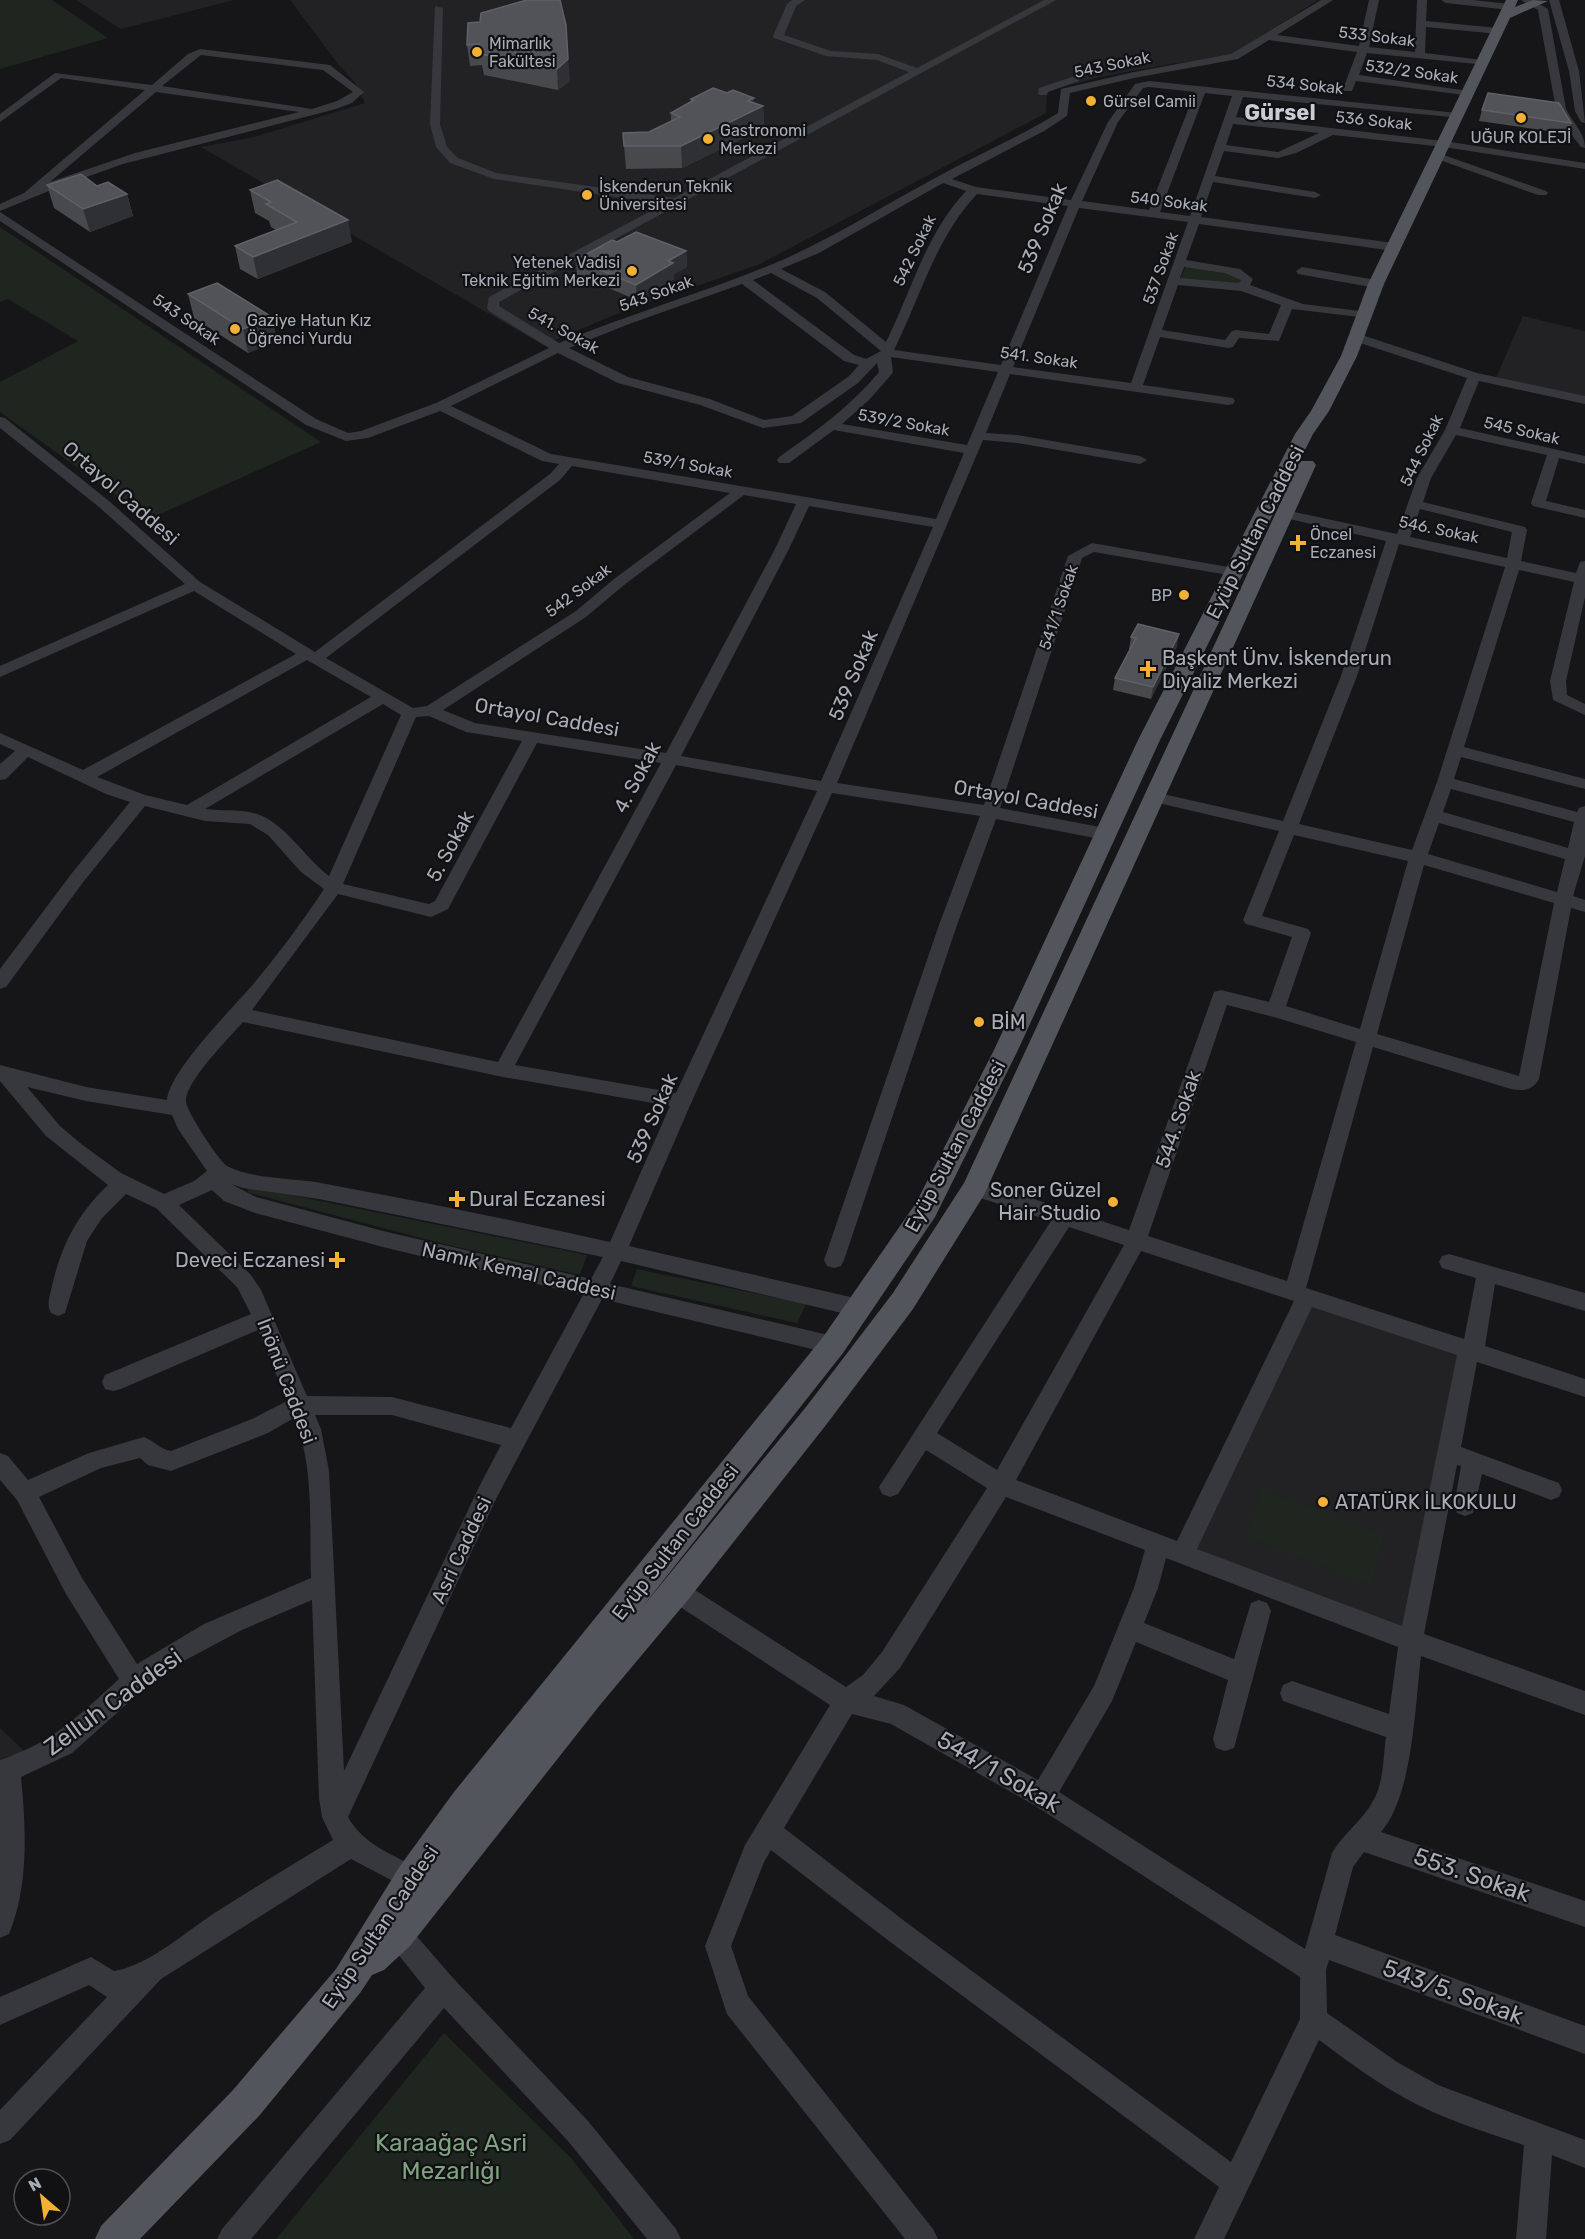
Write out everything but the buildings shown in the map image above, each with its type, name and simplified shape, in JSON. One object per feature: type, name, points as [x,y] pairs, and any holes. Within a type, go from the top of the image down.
[{"type":"main road","points":[[1509,7],[1539,1]]},
{"type":"main road","name":"Eyüp Sultan Caddesi","points":[[114,2239],[246,2103],[348,1981],[412,1878],[466,1804],[833,1345],[926,1210],[1006,1050],[1149,740],[1304,434],[1320,411],[1356,337],[1376,284],[1509,7]]},
{"type":"main road","points":[[348,1981],[398,1934],[589,1694],[676,1591],[816,1416],[903,1301],[975,1188],[1285,514],[1322,427],[1323,416],[1320,411]]},
{"type":"street","points":[[800,0],[792,4],[778,36],[830,54],[878,57],[918,72]]},
{"type":"street","name":"541. Sokak","points":[[1052,0],[493,300],[493,309],[558,348],[623,380],[705,402],[763,424],[796,420],[853,380],[868,363],[887,351],[1228,401]]},
{"type":"street","points":[[1042,93],[1042,90],[1120,66],[1140,67],[1225,55],[1314,0]]},
{"type":"street","name":"543 Sokak","points":[[0,216],[311,422],[346,436],[363,435],[441,406],[558,348],[625,321],[772,269],[815,250],[1040,129],[1063,114],[1065,91],[1150,80],[1234,57],[1328,0]]},
{"type":"street","points":[[1344,103],[1363,49],[1374,0]]},
{"type":"street","points":[[1420,56],[1422,0]]},
{"type":"street","points":[[1446,0],[1509,7]]},
{"type":"street","points":[[1539,1],[1579,75],[1580,111],[1585,120]]},
{"type":"street","points":[[1539,1],[1545,16],[1564,119],[1585,146]]},
{"type":"street","points":[[438,8],[435,124],[438,140],[445,155],[468,168],[494,176],[677,202]]},
{"type":"street","points":[[1421,23],[1498,32]]},
{"type":"street","name":"533 Sokak","points":[[1269,36],[1482,63]]},
{"type":"street","points":[[0,208],[29,194],[155,151],[256,128],[342,103],[356,97],[359,92],[326,67],[200,52],[192,56],[29,194]]},
{"type":"street","points":[[0,119],[59,75],[313,111]]},
{"type":"street","points":[[1555,75],[1579,75]]},
{"type":"street","name":"532/2 Sokak","points":[[1352,77],[1468,94]]},
{"type":"street","name":"534 Sokak","points":[[1150,80],[1201,89],[1457,116]]},
{"type":"street","name":"539 Sokak","points":[[597,1289],[616,1252],[682,1101],[827,788],[941,524],[1074,205],[1113,122],[1139,86],[1150,80]]},
{"type":"street","points":[[1153,215],[1201,89]]},
{"type":"street","name":"537 Sokak","points":[[1136,387],[1239,92]]},
{"type":"street","name":"536 Sokak","points":[[1230,120],[1330,132],[1441,150]]},
{"type":"street","points":[[1220,147],[1278,155],[1292,151],[1330,132]]},
{"type":"street","points":[[1441,150],[1585,166]]},
{"type":"street","points":[[1441,150],[1542,193]]},
{"type":"street","points":[[1209,178],[1315,195]]},
{"type":"street","name":"540 Sokak","points":[[942,180],[974,190],[1074,205],[1394,247]]},
{"type":"street","name":"542 Sokak","points":[[784,460],[831,426],[873,390],[886,372],[883,360],[918,281],[947,222],[957,206],[974,190]]},
{"type":"street","points":[[1179,263],[1235,271],[1245,275],[1247,279],[1243,287]]},
{"type":"street","points":[[772,269],[802,287],[821,294],[887,351]]},
{"type":"street","points":[[1302,271],[1376,284]]},
{"type":"street","points":[[744,279],[849,358],[868,363]]},
{"type":"street","points":[[1173,281],[1243,287],[1287,304],[1364,315]]},
{"type":"street","points":[[1154,332],[1228,344],[1236,334],[1274,338],[1287,304]]},
{"type":"street","points":[[1356,337],[1473,376],[1585,400]]},
{"type":"street","name":"544 Sokak","points":[[1290,827],[1349,676],[1398,539],[1415,504],[1424,478],[1452,430],[1473,376]]},
{"type":"street","name":"539/1 Sokak","points":[[441,406],[548,458],[941,524]]},
{"type":"street","name":"Ortayol Caddesi","points":[[0,421],[104,504],[195,585],[311,657],[410,713],[431,711],[472,728],[671,759],[827,788],[990,812],[1105,834]]},
{"type":"street","name":"539/2 Sokak","points":[[831,426],[975,443],[1017,439],[1140,460]]},
{"type":"street","name":"545 Sokak","points":[[1452,430],[1585,460]]},
{"type":"street","points":[[1554,454],[1538,503],[1585,514]]},
{"type":"street","points":[[84,777],[311,657],[555,477],[568,462]]},
{"type":"street","name":"542 Sokak","points":[[431,711],[581,614],[619,582],[741,491]]},
{"type":"street","name":"4. Sokak","points":[[502,1070],[671,759],[782,549],[804,502]]},
{"type":"street","points":[[1184,1553],[1301,1294],[1418,857],[1445,782],[1513,564],[1520,530],[1415,504]]},
{"type":"street","name":"546. Sokak","points":[[1285,514],[1513,564],[1584,575]]},
{"type":"street","name":"541/1 Sokak","points":[[834,1260],[905,1048],[990,812],[1075,556],[1092,547],[1234,572]]},
{"type":"street","points":[[1584,575],[1558,681],[1559,697],[1585,710]]},
{"type":"street","points":[[0,672],[195,585]]},
{"type":"street","points":[[188,812],[382,698]]},
{"type":"street","points":[[2,1073],[86,1094],[178,1109],[175,1097],[180,1084],[276,968],[333,887],[410,713]]},
{"type":"street","points":[[0,738],[84,777],[141,800],[188,812],[254,819],[274,831],[307,868],[333,887]]},
{"type":"street","name":"5. Sokak","points":[[333,887],[416,909],[431,911],[442,905],[532,738]]},
{"type":"street","points":[[1455,750],[1585,784]]},
{"type":"street","points":[[0,775],[7,766],[26,751]]},
{"type":"street","points":[[1290,827],[1252,920],[1302,933],[1275,1010],[1523,1084],[1529,1079],[1564,899],[1584,816],[1445,782]]},
{"type":"street","points":[[1154,797],[1418,857],[1585,906]]},
{"type":"street","points":[[0,982],[78,877],[141,800]]},
{"type":"street","points":[[1432,815],[1576,856]]},
{"type":"street","name":"544. Sokak","points":[[846,1701],[872,1683],[891,1660],[1001,1485],[1118,1277],[1136,1241],[1221,997],[1275,1010]]},
{"type":"street","points":[[238,1014],[502,1070],[682,1101]]},
{"type":"street","name":"İnönü Caddesi","points":[[2,1073],[53,1131],[73,1148],[123,1184],[163,1202],[232,1268],[254,1296],[310,1429],[318,1471],[331,1780],[335,1817],[353,1843],[371,1857],[412,1878]]},
{"type":"street","name":"Namık Kemal Caddesi","points":[[178,1109],[192,1136],[217,1174],[224,1191],[235,1198],[387,1240],[833,1345]]},
{"type":"street","points":[[163,1202],[192,1191],[217,1174],[319,1191],[616,1252],[859,1308]]},
{"type":"street","points":[[58,1307],[65,1273],[78,1234],[99,1205],[123,1184]]},
{"type":"street","points":[[975,1188],[1585,1388]]},
{"type":"street","points":[[890,1487],[1064,1218]]},
{"type":"street","points":[[1449,1262],[1585,1302]]},
{"type":"street","points":[[1209,2239],[1314,2020],[1314,1970],[1341,1862],[1383,1810],[1392,1785],[1411,1641],[1486,1273]]},
{"type":"street","name":"Asri Caddesi","points":[[335,1817],[515,1439],[597,1289]]},
{"type":"street","points":[[113,1382],[263,1318]]},
{"type":"street","points":[[25,1493],[81,1464],[121,1452],[144,1448],[156,1458],[171,1461],[260,1426],[299,1406],[392,1406],[515,1439]]},
{"type":"street","points":[[923,1436],[1001,1485],[1411,1641],[1585,1703]]},
{"type":"street","points":[[1449,1452],[1551,1490]]},
{"type":"street","points":[[1465,1506],[1473,1461]]},
{"type":"street","points":[[0,1463],[25,1493],[74,1586],[135,1682]]},
{"type":"street","points":[[1043,1796],[1103,1693],[1146,1588],[1158,1544]]},
{"type":"street","name":"Zelluh Caddesi","points":[[4,1770],[27,1762],[63,1743],[135,1682],[183,1649],[237,1620],[323,1584]]},
{"type":"street","name":"544/1 Sokak","points":[[676,1591],[846,1701],[895,1713],[1043,1796],[1314,1970]]},
{"type":"street","points":[[1224,1739],[1259,1611]]},
{"type":"street","points":[[1129,1628],[1242,1674]]},
{"type":"street","points":[[1292,1693],[1399,1729]]},
{"type":"street","points":[[846,1701],[754,1854],[718,1947],[737,2004],[924,2239]]},
{"type":"street","points":[[0,1925],[13,1860],[13,1820],[4,1770]]},
{"type":"street","points":[[768,1832],[1235,2182]]},
{"type":"street","name":"553. Sokak","points":[[1359,1837],[1585,1914]]},
{"type":"street","points":[[0,2011],[91,1970],[110,1985],[129,1982],[152,1970],[353,1843]]},
{"type":"street","points":[[398,1934],[443,1988],[578,2132],[666,2239]]},
{"type":"street","name":"543/5. Sokak","points":[[1320,1943],[1585,2040]]},
{"type":"street","points":[[0,2130],[152,1970]]},
{"type":"street","points":[[232,2239],[443,1988]]},
{"type":"street","points":[[1314,2020],[1384,2070],[1415,2088],[1451,2104],[1585,2154]]},
{"type":"street","points":[[1531,2239],[1539,2136]]},
{"type":"shaded area","points":[[76,0],[234,0],[121,29]]},
{"type":"shaded area","name":"İskenderun Teknik Üniversitesi","points":[[290,0],[1318,0],[1228,57],[1170,64],[1100,77],[1047,91],[1046,113],[760,264],[614,315],[543,345],[201,147],[254,137],[365,103],[355,83]]},
{"type":"shaded area","points":[[1523,316],[1585,331],[1585,398],[1495,380]]},
{"type":"shaded area","name":"ATATÜRK İLKOKULU","points":[[1307,1296],[1469,1350],[1411,1641],[1183,1553]]},
{"type":"shaded area","points":[[0,1728],[25,1752],[0,1759]]},
{"type":"green space","points":[[0,0],[52,0],[108,38],[0,69]]},
{"type":"green space","points":[[0,227],[321,442],[149,519],[0,412],[0,382],[78,341],[8,299],[0,302]]},
{"type":"green space","points":[[1186,266],[1228,272],[1243,278],[1241,285],[1180,279]]},
{"type":"green space","points":[[251,1187],[587,1255],[580,1275],[444,1244],[249,1193],[247,1189]]},
{"type":"green space","points":[[637,1269],[806,1304],[797,1323],[631,1286]]},
{"type":"green space","points":[[1262,1489],[1385,1534],[1371,1585],[1246,1538]]},
{"type":"green space","name":"Karaağaç Asri Mezarlığı","points":[[444,2033],[572,2159],[634,2239],[276,2239]]},
{"type":"place","name":"Mimarlık Fakültesi","points":[[477,52]]},
{"type":"place","name":"Gürsel Camii","points":[[1091,101]]},
{"type":"place","name":"UĞUR KOLEJİ","points":[[1521,118]]},
{"type":"place","name":"Gastronomi Merkezi","points":[[708,139]]},
{"type":"place","name":"İskenderun Teknik Üniversitesi","points":[[587,195]]},
{"type":"place","name":"Yetenek Vadisi Teknik Eğitim Merkezi","points":[[632,271]]},
{"type":"place","name":"Gaziye Hatun Kız Öğrenci Yurdu","points":[[235,329]]},
{"type":"place","name":"Öncel Eczanesi","points":[[1298,543]]},
{"type":"place","name":"BP","points":[[1184,595]]},
{"type":"place","name":"Başkent Ünv. İskenderun Diyaliz Merkezi","points":[[1148,669]]},
{"type":"place","name":"BİM","points":[[979,1022]]},
{"type":"place","name":"Dural Eczanesi","points":[[457,1199]]},
{"type":"place","name":"Soner Güzel Hair Studio","points":[[1113,1202]]},
{"type":"place","name":"Deveci Eczanesi","points":[[337,1260]]},
{"type":"place","name":"ATATÜRK İLKOKULU","points":[[1323,1502]]},
{"type":"district","name":"Gürsel","points":[[1280,112]]}]
